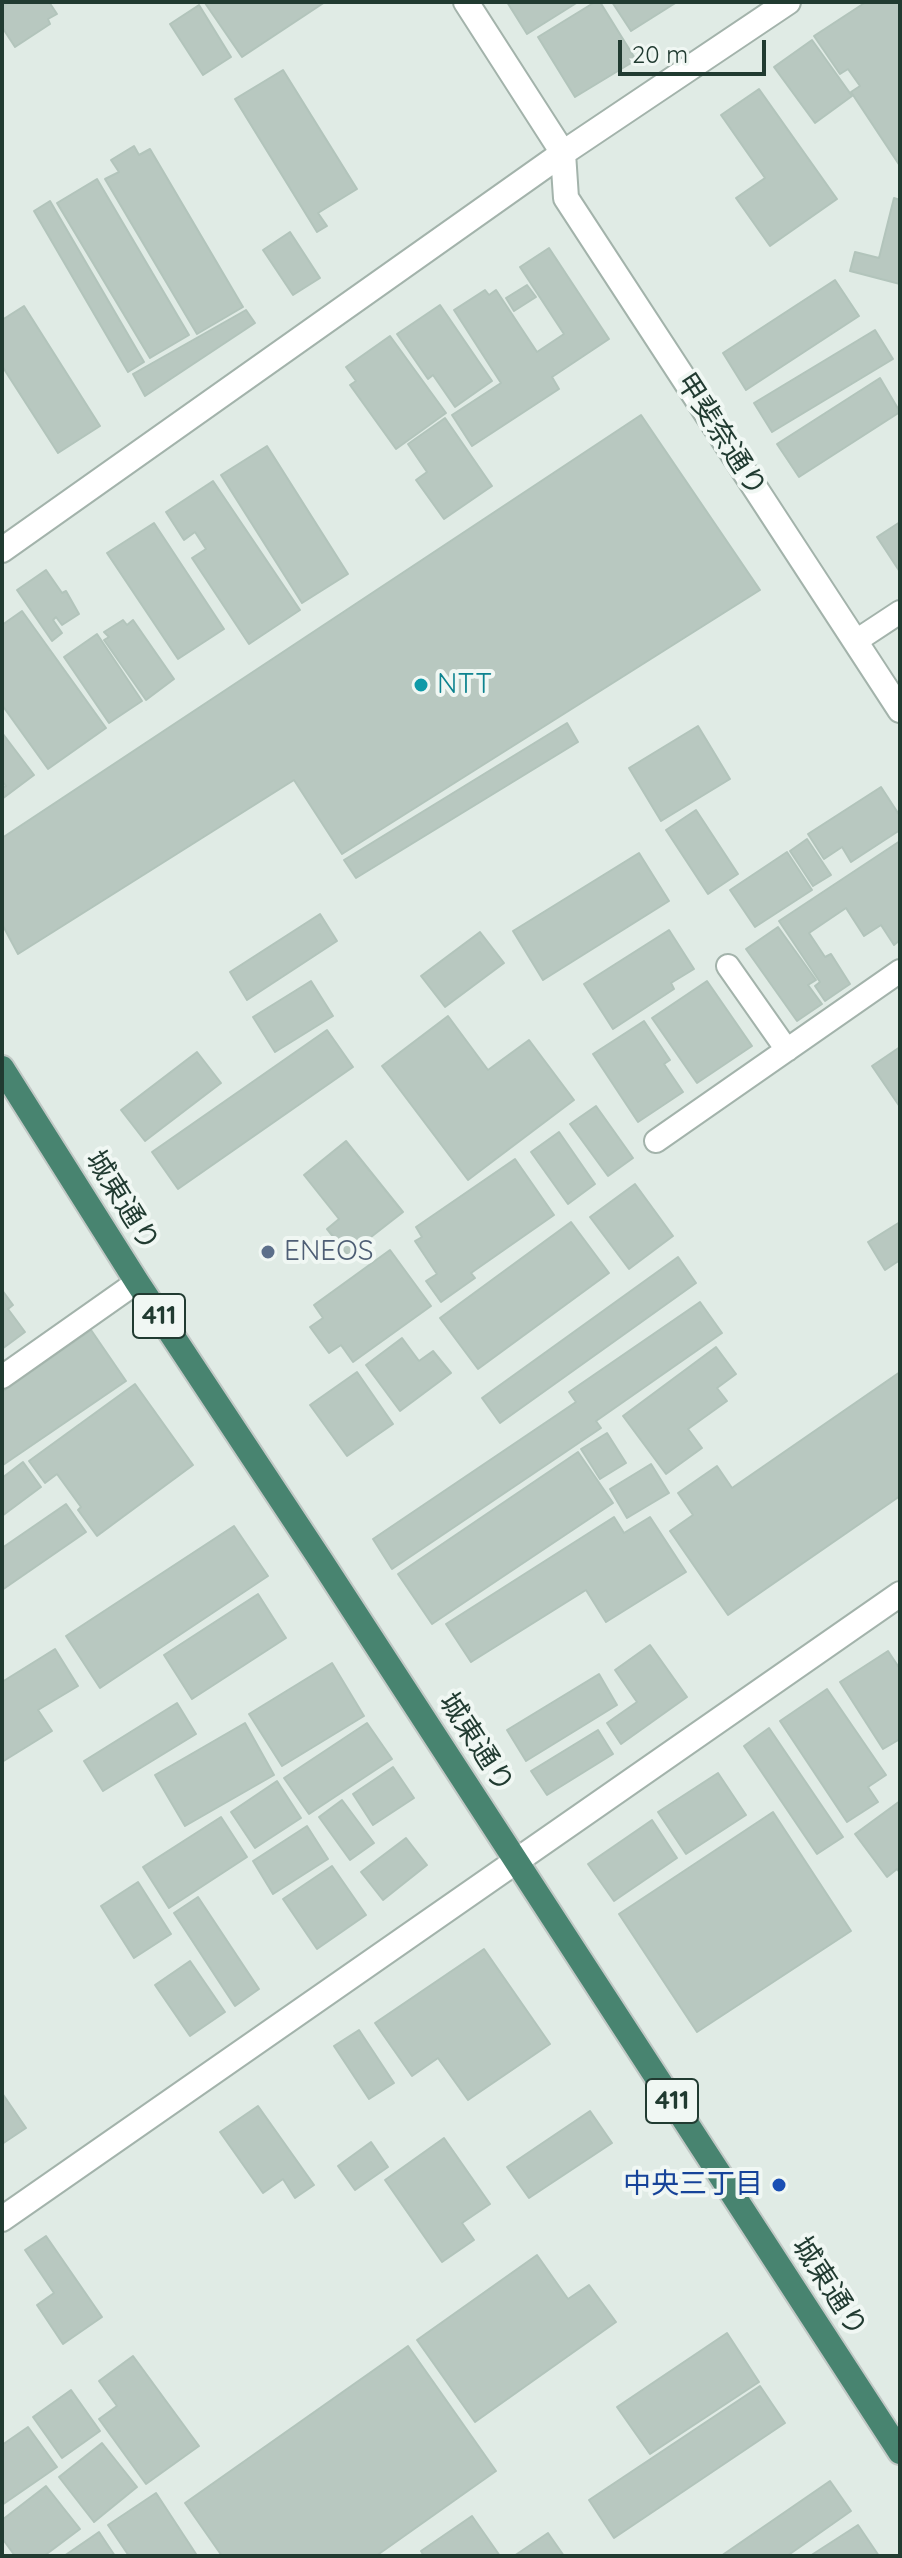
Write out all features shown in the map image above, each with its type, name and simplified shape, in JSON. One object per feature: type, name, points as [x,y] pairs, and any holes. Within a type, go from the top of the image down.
[{"type":"highway","name":"城東通り","points":[[2,1068],[137,1282],[900,2452]]},
{"type":"street","points":[[466,2],[563,153]]},
{"type":"street","points":[[2,550],[563,153],[788,2]]},
{"type":"street","name":"甲斐奈通り","points":[[563,153],[566,198],[900,710]]},
{"type":"street","points":[[2,2219],[900,1594]]},
{"type":"lane","points":[[856,641],[900,612]]},
{"type":"lane","points":[[728,966],[787,1050]]},
{"type":"lane","points":[[656,1141],[900,971]]},
{"type":"lane","points":[[2,1377],[137,1282]]},
{"type":"building","points":[[2,2],[49,2],[57,14],[48,19],[50,24],[15,47],[2,27]]},
{"type":"building","points":[[207,2],[325,2],[242,57]]},
{"type":"building","points":[[507,2],[578,2],[527,34]]},
{"type":"building","points":[[595,2],[600,2],[636,60],[575,97],[538,37]]},
{"type":"building","points":[[612,2],[677,2],[631,31]]},
{"type":"building","points":[[866,2],[900,2],[900,166],[851,92],[860,86],[848,69],[840,74],[814,36]]},
{"type":"building","points":[[199,5],[231,57],[203,75],[170,24]]},
{"type":"building","points":[[812,40],[852,96],[815,123],[774,67]]},
{"type":"building","points":[[283,70],[357,189],[318,213],[327,226],[317,232],[235,99]]},
{"type":"building","points":[[759,89],[837,199],[770,246],[736,198],[765,178],[721,115]]},
{"type":"building","points":[[134,146],[139,155],[150,149],[243,307],[197,334],[105,179],[119,172],[111,160]]},
{"type":"building","points":[[97,179],[189,335],[150,358],[57,203]]},
{"type":"building","points":[[894,198],[900,200],[900,284],[850,271],[855,252],[879,258]]},
{"type":"building","points":[[50,201],[144,362],[128,372],[34,211]]},
{"type":"building","points":[[290,232],[320,278],[293,295],[263,250]]},
{"type":"building","points":[[549,248],[609,339],[552,377],[559,389],[472,446],[452,415],[501,383],[454,310],[485,290],[489,295],[496,290],[537,352],[564,334],[520,267]]},
{"type":"building","points":[[835,280],[859,316],[746,390],[723,353]]},
{"type":"building","points":[[527,285],[536,297],[514,311],[506,298]]},
{"type":"building","points":[[440,305],[492,381],[455,407],[433,375],[428,379],[397,334]]},
{"type":"building","points":[[24,306],[100,426],[58,453],[2,366],[2,320]]},
{"type":"building","points":[[246,310],[255,323],[145,396],[133,374]]},
{"type":"building","points":[[875,330],[893,359],[772,432],[754,403]]},
{"type":"building","points":[[390,336],[446,413],[396,449],[350,385],[356,381],[346,367]]},
{"type":"building","points":[[880,378],[900,412],[799,477],[777,444]]},
{"type":"building","name":"NTT","points":[[641,415],[760,590],[342,854],[294,780],[18,954],[2,924],[2,838]]},
{"type":"building","points":[[445,418],[492,486],[444,519],[416,480],[427,472],[408,444]]},
{"type":"building","points":[[267,446],[348,574],[302,603],[221,475]]},
{"type":"building","points":[[213,481],[300,610],[249,644],[192,558],[206,549],[195,532],[184,540],[166,512]]},
{"type":"building","points":[[900,522],[900,572],[877,537]]},
{"type":"building","points":[[154,523],[224,629],[178,659],[107,553]]},
{"type":"building","points":[[46,570],[62,593],[66,591],[79,614],[62,625],[56,617],[53,620],[62,633],[52,641],[17,590]]},
{"type":"building","points":[[22,611],[106,728],[48,769],[2,705],[2,625]]},
{"type":"building","points":[[123,620],[127,625],[133,620],[174,679],[146,700],[104,640],[109,637],[104,632]]},
{"type":"building","points":[[97,634],[142,701],[109,723],[64,657]]},
{"type":"building","points":[[567,723],[578,742],[356,878],[344,860]]},
{"type":"building","points":[[698,726],[730,779],[661,821],[629,768]]},
{"type":"building","points":[[3,734],[34,775],[2,799],[2,788],[6,786],[2,781]]},
{"type":"building","points":[[881,787],[900,816],[900,830],[851,862],[842,847],[824,859],[808,834]]},
{"type":"building","points":[[696,810],[738,874],[708,894],[666,830]]},
{"type":"building","points":[[807,839],[831,875],[813,886],[790,851]]},
{"type":"building","points":[[900,841],[900,940],[894,945],[881,925],[864,936],[846,908],[809,933],[825,957],[831,954],[850,984],[825,1001],[815,986],[820,982],[779,921]]},
{"type":"building","points":[[787,852],[812,890],[755,927],[730,890]]},
{"type":"building","points":[[639,853],[669,901],[543,980],[513,931]]},
{"type":"building","points":[[320,914],[337,941],[247,1000],[230,972]]},
{"type":"building","points":[[778,927],[816,980],[808,985],[822,1004],[797,1021],[746,949]]},
{"type":"building","points":[[669,930],[694,969],[671,983],[674,989],[613,1029],[584,984]]},
{"type":"building","points":[[480,932],[504,963],[445,1007],[421,976]]},
{"type":"building","points":[[311,981],[333,1016],[275,1052],[253,1017]]},
{"type":"building","points":[[707,981],[752,1046],[697,1083],[652,1018]]},
{"type":"building","points":[[448,1016],[488,1070],[529,1040],[574,1100],[468,1180],[382,1066]]},
{"type":"building","points":[[644,1021],[670,1060],[664,1064],[683,1092],[638,1122],[593,1054]]},
{"type":"building","points":[[327,1030],[353,1067],[178,1189],[152,1152]]},
{"type":"building","points":[[900,1047],[900,1107],[872,1066]]},
{"type":"building","points":[[197,1052],[221,1083],[145,1141],[121,1110]]},
{"type":"building","points":[[596,1106],[633,1158],[608,1176],[570,1124]]},
{"type":"building","points":[[559,1132],[595,1184],[568,1204],[531,1152]]},
{"type":"building","points":[[346,1141],[403,1212],[348,1255],[327,1229],[339,1219],[304,1175]]},
{"type":"building","points":[[515,1159],[554,1215],[471,1273],[475,1278],[441,1302],[426,1281],[437,1274],[415,1241],[422,1237],[416,1227]]},
{"type":"building","points":[[635,1184],[673,1236],[629,1269],[590,1217]]},
{"type":"building","points":[[571,1222],[609,1273],[478,1369],[440,1318]]},
{"type":"building","points":[[900,1222],[900,1260],[885,1270],[868,1242]]},
{"type":"building","points":[[390,1250],[431,1306],[353,1362],[341,1345],[329,1353],[310,1327],[323,1318],[314,1305]]},
{"type":"building","points":[[678,1257],[696,1283],[500,1423],[482,1398]]},
{"type":"building","points":[[2,1290],[13,1305],[8,1309],[25,1332],[2,1349]]},
{"type":"building","points":[[700,1302],[722,1333],[596,1421],[601,1428],[392,1569],[373,1539],[576,1402],[569,1392]]},
{"type":"building","points":[[91,1330],[126,1381],[3,1465],[2,1392]]},
{"type":"building","points":[[402,1338],[419,1361],[433,1351],[451,1373],[400,1411],[366,1365]]},
{"type":"building","points":[[716,1347],[736,1374],[717,1388],[727,1401],[688,1429],[702,1448],[666,1474],[623,1416]]},
{"type":"building","points":[[357,1372],[393,1424],[347,1456],[310,1405]]},
{"type":"building","points":[[900,1372],[900,1496],[728,1615],[670,1531],[693,1515],[678,1493],[717,1466],[732,1488]]},
{"type":"building","points":[[135,1384],[193,1465],[97,1536],[57,1474],[45,1483],[29,1461]]},
{"type":"building","points":[[607,1433],[626,1463],[600,1479],[581,1449]]},
{"type":"building","points":[[578,1452],[613,1503],[432,1624],[398,1574]]},
{"type":"building","points":[[23,1462],[41,1487],[2,1516],[2,1478]]},
{"type":"building","points":[[651,1464],[669,1493],[627,1518],[610,1489]]},
{"type":"building","points":[[66,1504],[86,1532],[2,1590],[2,1548]]},
{"type":"building","points":[[614,1517],[624,1533],[650,1517],[686,1572],[606,1622],[586,1590],[471,1662],[446,1624]]},
{"type":"building","points":[[234,1526],[268,1576],[100,1688],[66,1636]]},
{"type":"building","points":[[258,1594],[286,1638],[192,1699],[164,1655]]},
{"type":"building","points":[[650,1645],[687,1697],[621,1744],[607,1723],[637,1702],[615,1670]]},
{"type":"building","points":[[55,1649],[78,1686],[38,1710],[52,1731],[2,1762],[2,1682]]},
{"type":"building","points":[[888,1651],[900,1669],[900,1739],[883,1749],[840,1682]]},
{"type":"building","points":[[332,1663],[364,1716],[282,1766],[249,1714]]},
{"type":"building","points":[[599,1674],[617,1705],[526,1761],[507,1730]]},
{"type":"building","points":[[827,1689],[886,1775],[868,1787],[878,1802],[847,1822],[780,1721]]},
{"type":"building","points":[[177,1703],[196,1734],[103,1791],[84,1761]]},
{"type":"building","points":[[245,1723],[274,1775],[185,1826],[155,1775]]},
{"type":"building","points":[[367,1723],[392,1759],[309,1814],[284,1778]]},
{"type":"building","points":[[769,1728],[843,1837],[817,1854],[744,1746]]},
{"type":"building","points":[[598,1730],[613,1754],[547,1795],[531,1771]]},
{"type":"building","points":[[393,1767],[414,1798],[373,1825],[353,1794]]},
{"type":"building","points":[[718,1773],[746,1815],[686,1854],[658,1812]]},
{"type":"building","points":[[277,1781],[301,1818],[255,1848],[231,1812]]},
{"type":"building","points":[[342,1800],[374,1843],[350,1860],[319,1817]]},
{"type":"building","points":[[900,1801],[900,1873],[897,1869],[887,1877],[855,1834]]},
{"type":"building","points":[[773,1812],[851,1931],[697,2032],[619,1914]]},
{"type":"building","points":[[221,1817],[247,1857],[169,1908],[143,1867]]},
{"type":"building","points":[[652,1820],[677,1858],[614,1901],[588,1864]]},
{"type":"building","points":[[307,1826],[328,1859],[273,1894],[253,1861]]},
{"type":"building","points":[[406,1838],[427,1865],[383,1900],[361,1872]]},
{"type":"building","points":[[332,1866],[366,1915],[317,1949],[283,1899]]},
{"type":"building","points":[[138,1882],[171,1934],[134,1958],[101,1906]]},
{"type":"building","points":[[198,1897],[259,1989],[235,2006],[174,1913]]},
{"type":"building","points":[[484,1949],[550,2044],[468,2100],[438,2058],[412,2076],[375,2023]]},
{"type":"building","points":[[190,1961],[225,2012],[190,2036],[155,1985]]},
{"type":"building","points":[[359,2030],[394,2083],[369,2099],[334,2046]]},
{"type":"building","points":[[2,2093],[26,2128],[2,2144]]},
{"type":"building","points":[[258,2106],[314,2185],[295,2198],[283,2179],[263,2193],[220,2132]]},
{"type":"building","points":[[590,2111],[612,2143],[529,2198],[507,2167]]},
{"type":"building","points":[[444,2138],[490,2204],[462,2223],[474,2240],[442,2262],[385,2180]]},
{"type":"building","points":[[371,2142],[388,2167],[355,2190],[338,2166]]},
{"type":"building","points":[[46,2236],[102,2317],[63,2344],[37,2305],[54,2293],[25,2250]]},
{"type":"building","points":[[537,2255],[568,2299],[589,2285],[616,2322],[475,2422],[417,2340]]},
{"type":"building","points":[[727,2333],[759,2382],[650,2454],[617,2407]]},
{"type":"building","points":[[408,2346],[496,2471],[376,2556],[222,2556],[185,2503]]},
{"type":"building","points":[[133,2356],[199,2446],[146,2484],[99,2419],[117,2406],[99,2381]]},
{"type":"building","points":[[760,2386],[785,2423],[614,2538],[589,2500]]},
{"type":"building","points":[[71,2390],[100,2431],[62,2458],[33,2417]]},
{"type":"building","points":[[28,2427],[57,2467],[2,2505],[2,2445]]},
{"type":"building","points":[[102,2443],[137,2487],[94,2522],[59,2477]]},
{"type":"building","points":[[830,2481],[851,2511],[787,2556],[721,2556]]},
{"type":"building","points":[[46,2486],[80,2529],[44,2556],[15,2556],[2,2538],[2,2520]]},
{"type":"building","points":[[156,2493],[196,2554],[194,2556],[129,2556],[108,2525]]},
{"type":"building","points":[[472,2516],[500,2556],[424,2556],[421,2551]]},
{"type":"building","points":[[858,2525],[879,2556],[810,2556]]},
{"type":"building","points":[[99,2532],[115,2556],[64,2556]]},
{"type":"building","points":[[548,2533],[564,2556],[514,2556]]},
{"type":"place","name":"NTT","points":[[421,685]]},
{"type":"place","name":"ENEOS","points":[[268,1252]]},
{"type":"place","name":"中央三丁目","points":[[779,2185]]}]
